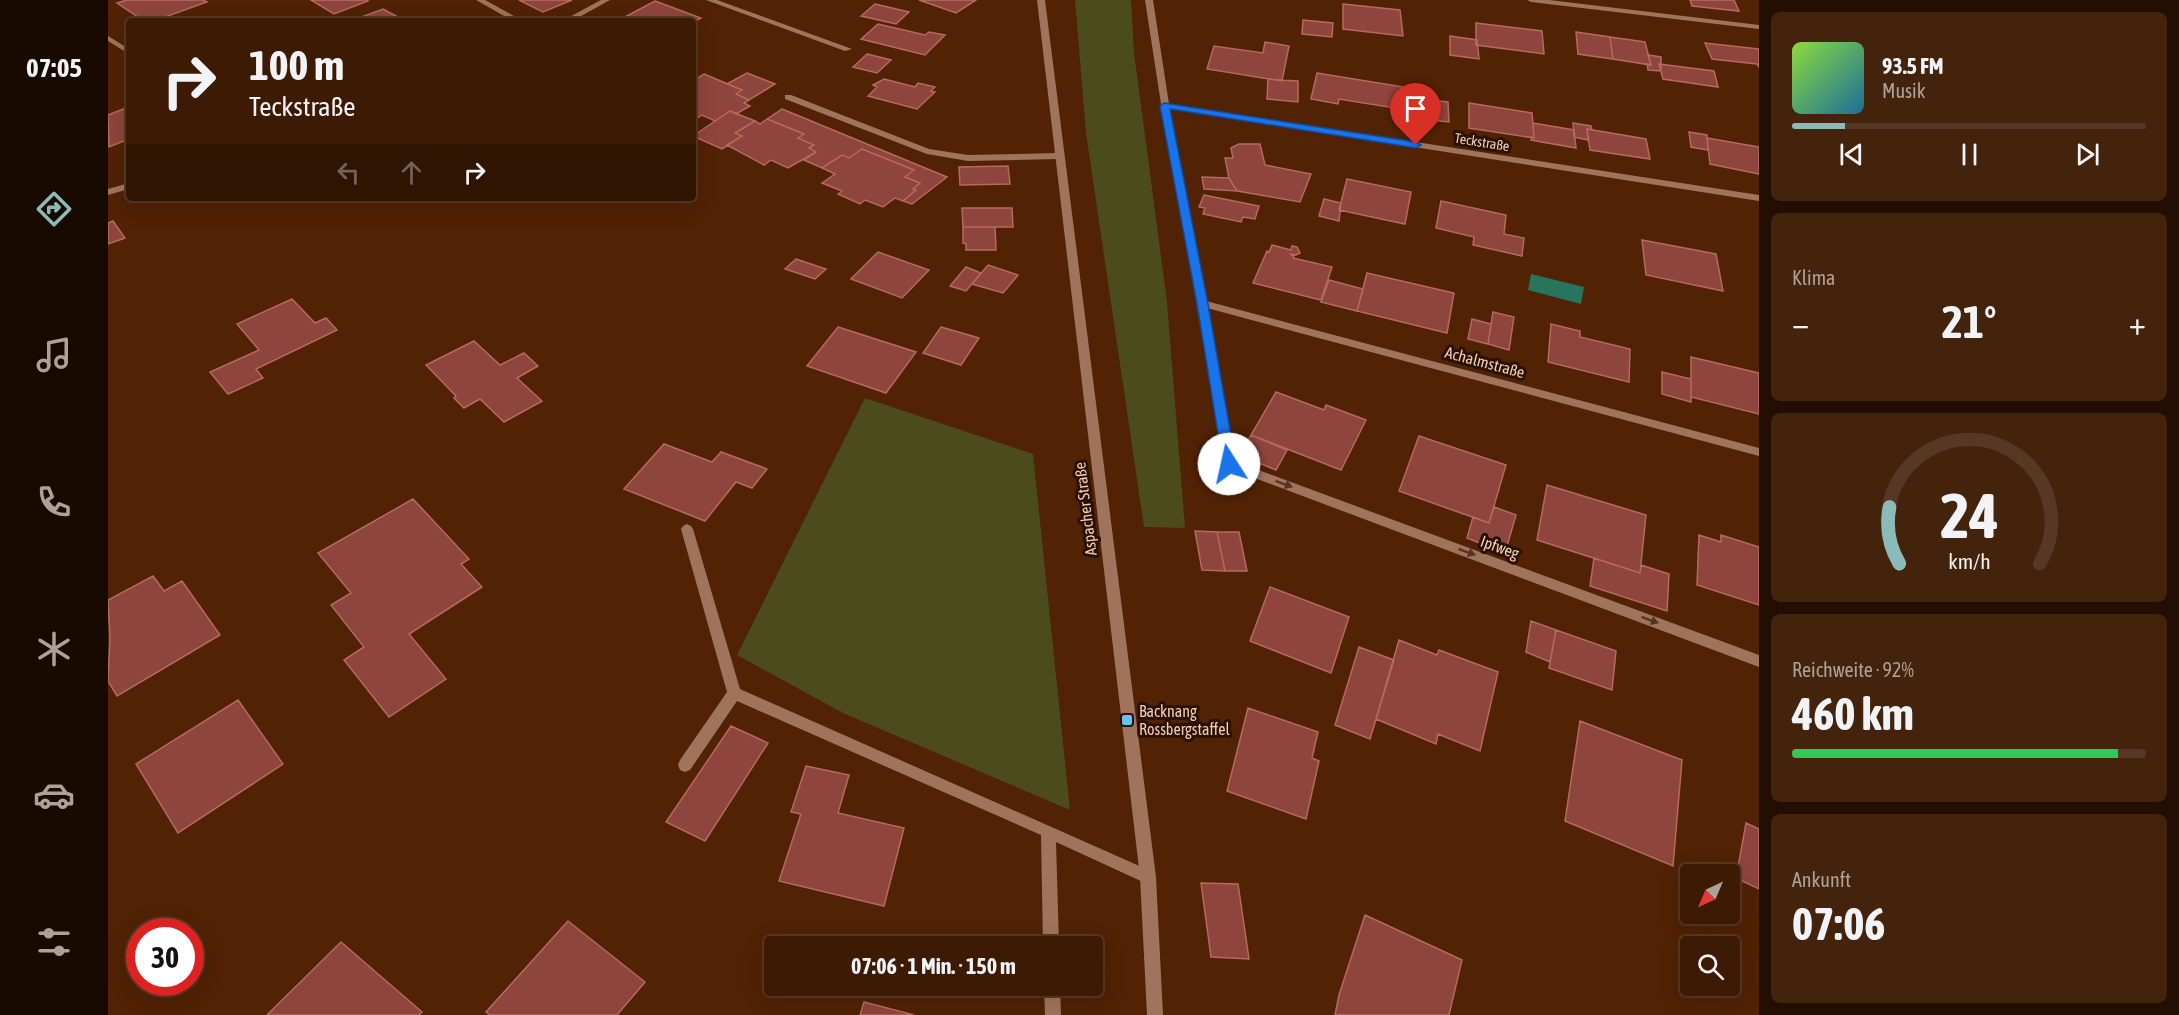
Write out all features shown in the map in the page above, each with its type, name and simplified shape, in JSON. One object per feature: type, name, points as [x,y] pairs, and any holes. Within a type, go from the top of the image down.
[{"type":"street","points":[[480,0],[513,18]]},
{"type":"street","points":[[572,18],[606,0]]},
{"type":"street","points":[[710,0],[848,48]]},
{"type":"street","name":"Aspacher Straße","points":[[1041,0],[1058,156],[1148,877],[1155,1015]]},
{"type":"street","points":[[1149,0],[1164,106],[1203,304]]},
{"type":"street","points":[[1532,0],[1759,27]]},
{"type":"street","points":[[108,38],[126,50]]},
{"type":"street","points":[[788,97],[927,151],[968,158],[1058,156]]},
{"type":"street","name":"Teckstraße","points":[[1164,106],[1759,198]]},
{"type":"street","points":[[108,192],[126,187]]},
{"type":"street","name":"Achalmstraße","points":[[1203,304],[1759,452]]},
{"type":"street","name":"Ipfweg","points":[[1203,304],[1229,464],[1759,661]]},
{"type":"street","points":[[687,529],[734,693]]},
{"type":"street","points":[[734,693],[1148,877]]},
{"type":"street","points":[[685,765],[734,693]]},
{"type":"street","points":[[1048,831],[1051,936]]},
{"type":"street","points":[[1052,996],[1053,1015]]},
{"type":"shaded area","points":[[1075,0],[1131,0],[1134,52],[1167,302],[1185,528],[1144,527],[1086,133]]},
{"type":"shaded area","points":[[1531,274],[1584,287],[1581,304],[1528,290]]},
{"type":"shaded area","points":[[865,398],[1033,454],[1070,810],[843,713],[737,655]]},
{"type":"building","points":[[127,0],[203,0],[207,2],[162,18],[140,18],[117,3]]},
{"type":"building","points":[[311,0],[366,0],[368,1],[334,14]]},
{"type":"building","points":[[519,0],[572,0],[543,12]]},
{"type":"building","points":[[919,0],[976,0],[956,13]]},
{"type":"building","points":[[1690,0],[1734,0],[1739,11],[1692,6]]},
{"type":"building","points":[[655,1],[701,18],[696,20],[696,18],[623,18]]},
{"type":"building","points":[[875,4],[909,12],[896,24],[861,16]]},
{"type":"building","points":[[1343,4],[1400,10],[1403,36],[1343,29]]},
{"type":"building","points":[[383,9],[400,18],[359,18]]},
{"type":"building","points":[[1303,20],[1333,23],[1332,37],[1302,34]]},
{"type":"building","points":[[1476,23],[1542,31],[1544,54],[1476,45]]},
{"type":"building","points":[[878,24],[925,35],[929,32],[945,35],[925,55],[861,39]]},
{"type":"building","points":[[1576,32],[1610,37],[1613,59],[1578,54]]},
{"type":"building","points":[[1450,36],[1477,40],[1479,59],[1450,55]]},
{"type":"building","points":[[1610,37],[1645,42],[1651,65],[1613,59]]},
{"type":"building","points":[[1265,42],[1289,46],[1282,81],[1207,69],[1214,46],[1263,53]]},
{"type":"building","points":[[1705,43],[1759,49],[1759,67],[1757,64],[1712,59]]},
{"type":"building","points":[[867,54],[891,60],[877,73],[853,67]]},
{"type":"building","points":[[1648,55],[1661,57],[1661,71],[1648,70],[1647,64],[1651,65]]},
{"type":"building","points":[[1659,64],[1714,71],[1718,87],[1663,79]]},
{"type":"building","points":[[747,73],[775,84],[749,100],[736,94],[742,90],[727,84]]},
{"type":"building","points":[[1317,73],[1416,89],[1413,111],[1339,99],[1338,104],[1311,99]]},
{"type":"building","points":[[704,74],[742,90],[736,94],[749,100],[744,103],[750,106],[736,114],[730,111],[715,121],[702,115],[696,119],[696,79]]},
{"type":"building","points":[[884,79],[915,87],[918,83],[935,87],[931,91],[935,92],[917,109],[868,96],[877,87],[873,85]]},
{"type":"building","points":[[1268,79],[1298,81],[1298,102],[1267,99]]},
{"type":"building","points":[[1421,99],[1448,102],[1449,122],[1421,119]]},
{"type":"building","points":[[1469,103],[1532,113],[1534,138],[1469,128]]},
{"type":"building","points":[[126,108],[126,140],[109,147],[108,115]]},
{"type":"building","points":[[782,109],[947,177],[912,204],[903,201],[916,190],[913,189],[920,183],[905,177],[914,170],[862,149],[849,158],[842,155],[822,168],[804,160],[816,152],[809,148],[814,145],[798,138],[804,134],[767,119]]},
{"type":"building","points":[[730,111],[755,121],[735,133],[742,136],[722,149],[696,137],[696,134]]},
{"type":"building","points":[[767,119],[804,134],[798,138],[814,145],[809,148],[816,152],[788,168],[771,160],[764,165],[727,145],[742,136],[735,133],[755,121],[760,124]]},
{"type":"building","points":[[1533,123],[1574,130],[1576,148],[1531,140],[1531,137],[1534,138]]},
{"type":"building","points":[[1573,123],[1591,126],[1592,130],[1587,129],[1588,140],[1574,137]]},
{"type":"building","points":[[1587,129],[1646,139],[1650,159],[1590,150]]},
{"type":"building","points":[[1689,132],[1707,135],[1708,150],[1691,147]]},
{"type":"building","points":[[1707,138],[1759,147],[1759,174],[1710,164]]},
{"type":"building","points":[[1239,144],[1260,144],[1265,165],[1311,174],[1300,202],[1237,191],[1229,178],[1225,158],[1233,158],[1231,148]]},
{"type":"building","points":[[862,149],[914,170],[905,177],[920,183],[913,189],[916,190],[903,201],[895,198],[883,207],[865,200],[860,204],[838,194],[842,191],[822,183],[835,174],[822,168],[842,155],[849,158]]},
{"type":"building","points":[[1008,166],[1010,184],[960,185],[959,167]]},
{"type":"building","points":[[1202,177],[1229,178],[1237,191],[1204,189]]},
{"type":"building","points":[[1347,179],[1411,192],[1405,224],[1339,210]]},
{"type":"building","points":[[1204,195],[1259,206],[1255,219],[1243,217],[1241,222],[1203,214],[1205,208],[1199,207]]},
{"type":"building","points":[[1324,199],[1341,203],[1339,221],[1319,216]]},
{"type":"building","points":[[1441,201],[1506,215],[1504,234],[1524,238],[1522,256],[1473,245],[1474,237],[1436,228]]},
{"type":"building","points":[[962,208],[1012,208],[1013,227],[963,227]]},
{"type":"building","points":[[113,221],[125,238],[108,244],[108,223]]},
{"type":"building","points":[[963,227],[995,227],[996,250],[966,250],[966,244],[963,243]]},
{"type":"building","points":[[1642,240],[1716,254],[1723,291],[1646,275]]},
{"type":"building","points":[[1272,245],[1291,250],[1292,246],[1297,247],[1300,253],[1290,254],[1294,256],[1293,258],[1332,267],[1321,300],[1253,283]]},
{"type":"building","points":[[878,252],[929,270],[902,298],[851,279]]},
{"type":"building","points":[[796,259],[826,269],[815,279],[785,269]]},
{"type":"building","points":[[988,265],[1018,275],[1003,293],[972,284]]},
{"type":"building","points":[[966,267],[981,273],[966,291],[950,286]]},
{"type":"building","points":[[1367,273],[1454,293],[1447,333],[1357,311]]},
{"type":"building","points":[[1329,280],[1363,289],[1357,311],[1321,302]]},
{"type":"building","points":[[292,299],[315,323],[326,318],[337,330],[256,369],[263,378],[228,394],[210,372],[259,350],[237,324]]},
{"type":"building","points":[[1493,312],[1514,317],[1509,350],[1488,344]]},
{"type":"building","points":[[1472,319],[1491,324],[1488,344],[1468,339]]},
{"type":"building","points":[[1551,324],[1580,331],[1580,337],[1630,349],[1629,382],[1548,362]]},
{"type":"building","points":[[838,327],[916,352],[886,393],[807,366]]},
{"type":"building","points":[[941,327],[979,338],[961,365],[923,353]]},
{"type":"building","points":[[474,341],[500,365],[524,353],[538,366],[517,378],[542,401],[504,422],[480,399],[464,408],[454,398],[456,396],[426,365]]},
{"type":"building","points":[[1691,357],[1759,373],[1759,414],[1691,397]]},
{"type":"building","points":[[1662,372],[1691,379],[1691,402],[1662,394]]},
{"type":"building","points":[[1276,392],[1324,410],[1326,405],[1366,420],[1341,470],[1251,435]]},
{"type":"building","points":[[1251,435],[1287,450],[1276,470],[1240,455]]},
{"type":"building","points":[[1419,436],[1506,465],[1489,523],[1399,491]]},
{"type":"building","points":[[664,444],[712,462],[721,452],[767,469],[752,488],[736,482],[705,521],[624,489]]},
{"type":"building","points":[[1547,485],[1646,515],[1640,573],[1537,540]]},
{"type":"building","points":[[413,499],[469,559],[461,564],[482,587],[409,634],[446,679],[389,717],[344,660],[364,647],[331,605],[351,593],[318,553]]},
{"type":"building","points":[[1494,507],[1516,515],[1505,553],[1467,538],[1473,517],[1489,523]]},
{"type":"building","points":[[1195,531],[1217,532],[1225,571],[1202,570]]},
{"type":"building","points":[[1217,532],[1239,532],[1247,571],[1225,571]]},
{"type":"building","points":[[1699,535],[1721,542],[1721,535],[1759,547],[1759,605],[1697,585]]},
{"type":"building","points":[[1594,558],[1640,573],[1641,565],[1669,574],[1667,611],[1590,586]]},
{"type":"building","points":[[153,576],[164,591],[182,581],[220,635],[117,696],[108,681],[110,638],[108,600]]},
{"type":"building","points":[[1270,587],[1349,617],[1331,673],[1250,641]]},
{"type":"building","points":[[1531,621],[1556,630],[1550,662],[1526,652]]},
{"type":"building","points":[[1556,630],[1616,651],[1612,690],[1549,668]]},
{"type":"building","points":[[1399,640],[1437,655],[1439,650],[1498,672],[1480,751],[1438,734],[1436,744],[1376,719]]},
{"type":"building","points":[[1359,647],[1394,660],[1370,739],[1335,725]]},
{"type":"building","points":[[238,700],[283,764],[178,833],[136,764]]},
{"type":"building","points":[[1248,708],[1318,732],[1312,758],[1319,761],[1306,819],[1227,791]]},
{"type":"building","points":[[1580,721],[1682,760],[1673,866],[1565,821]]},
{"type":"building","points":[[731,726],[768,743],[705,841],[666,822]]},
{"type":"building","points":[[806,766],[849,775],[838,813],[904,828],[884,906],[779,881],[801,814],[791,812]]},
{"type":"building","points":[[1746,823],[1759,829],[1759,889],[1740,880],[1739,864]]},
{"type":"building","points":[[1201,883],[1238,884],[1249,959],[1211,957]]},
{"type":"building","points":[[1365,915],[1462,960],[1449,1015],[1335,1015],[1339,995]]},
{"type":"building","points":[[568,921],[645,982],[617,1015],[490,1015],[486,1012]]},
{"type":"building","points":[[341,942],[422,1012],[419,1015],[267,1015]]},
{"type":"building","points":[[864,1002],[914,1015],[860,1015]]},
{"type":"place","name":"Backnang Rossbergstaffel","points":[[1127,720]]},
{"type":"route","points":[[1229,464],[1203,304],[1164,106],[1416,145]]}]
